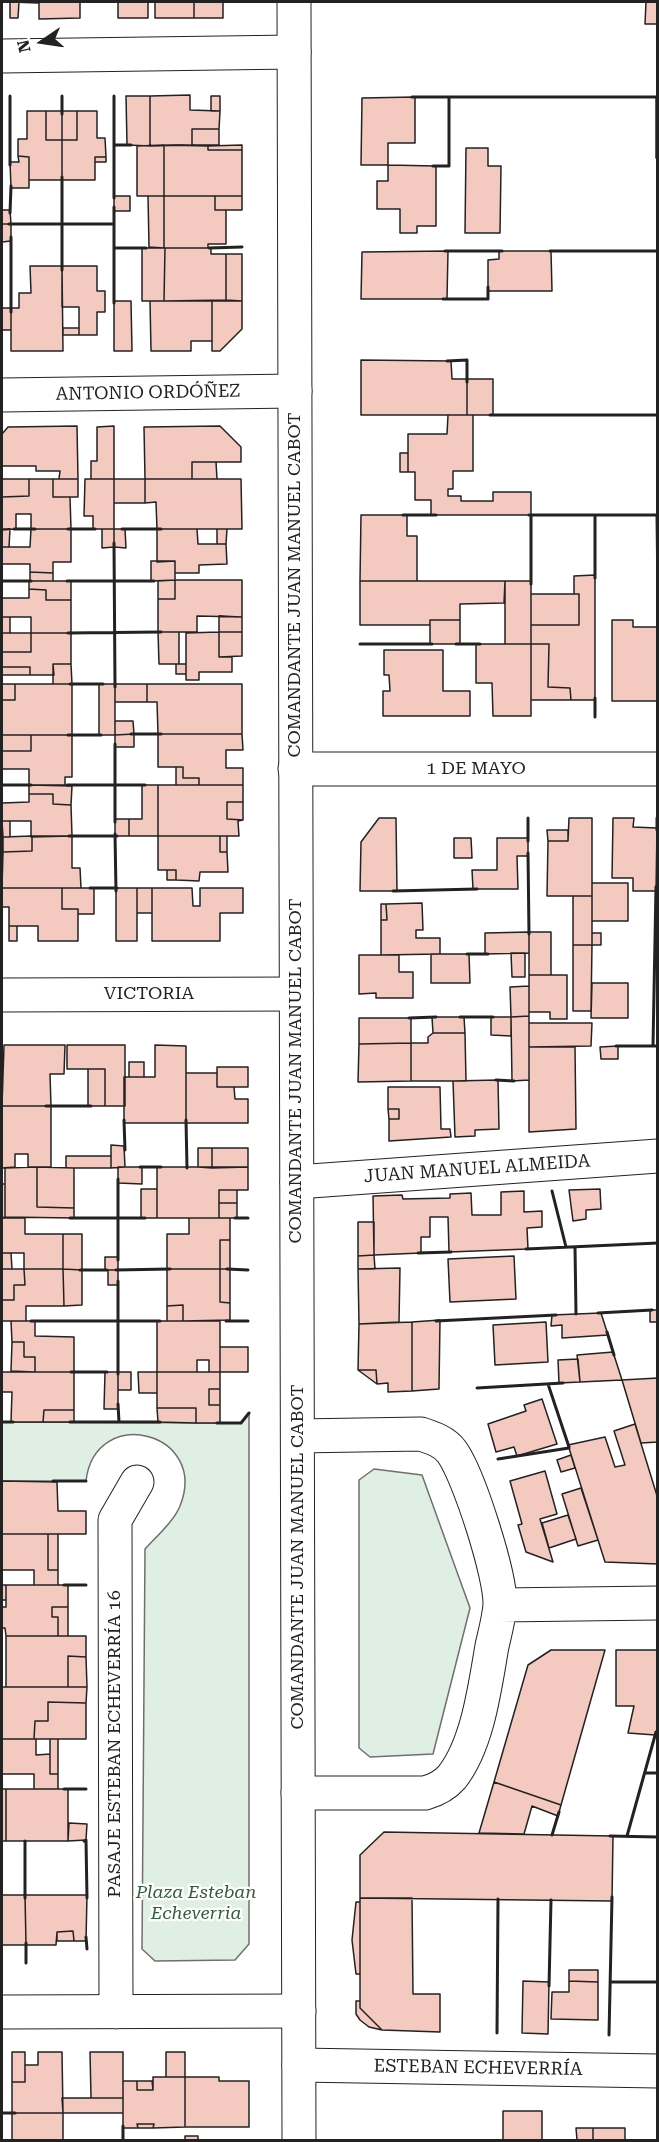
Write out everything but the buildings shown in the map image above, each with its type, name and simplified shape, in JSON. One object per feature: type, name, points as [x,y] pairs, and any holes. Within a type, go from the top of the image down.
[{"type":"street","name":"COMANDANTE JUAN MANUEL CABOT","points":[[294,2],[300,2140]]},
{"type":"street","points":[[2,56],[294,52]]},
{"type":"street","name":"ANTONIO ORDÓÑEZ","points":[[2,395],[295,391]]},
{"type":"street","name":"1 DE MAYO","points":[[295,769],[657,769]]},
{"type":"street","name":"VICTORIA","points":[[2,995],[296,994]]},
{"type":"street","name":"JUAN MANUEL ALMEIDA","points":[[297,1182],[657,1156]]},
{"type":"street","points":[[298,1436],[422,1434],[437,1439],[451,1450],[459,1464],[486,1542],[500,1605],[483,1695],[466,1754],[451,1778],[437,1790],[425,1793],[298,1793]]},
{"type":"street","name":"PASAJE ESTEBAN ECHEVERRÍA 16","points":[[116,2012],[115,1520],[137,1482]]},
{"type":"street","points":[[500,1605],[657,1603]]},
{"type":"street","points":[[2,2012],[299,2011]]},
{"type":"street","name":"ESTEBAN ECHEVERRÍA","points":[[299,2065],[657,2071]]},
{"type":"green space","name":"Plaza Esteban Echeverria","points":[[249,1413],[249,1944],[235,1960],[155,1961],[142,1949],[145,1549],[177,1512],[185,1480],[179,1460],[166,1445],[148,1436],[128,1435],[109,1442],[94,1457],[86,1481],[2,1481],[2,1422],[241,1423]]},
{"type":"green space","points":[[374,1469],[422,1475],[470,1608],[433,1754],[370,1757],[359,1748],[359,1480]]},
{"type":"wall","points":[[10,96],[10,165]]},
{"type":"wall","points":[[62,96],[62,114]]},
{"type":"wall","points":[[114,96],[114,198]]},
{"type":"wall","points":[[412,97],[658,97]]},
{"type":"wall","points":[[433,166],[449,166],[449,97]]},
{"type":"wall","points":[[114,145],[131,145]]},
{"type":"wall","points":[[62,177],[62,270]]},
{"type":"wall","points":[[10,213],[11,186]]},
{"type":"wall","points":[[114,207],[114,303]]},
{"type":"wall","points":[[9,224],[114,224]]},
{"type":"wall","points":[[11,237],[11,312]]},
{"type":"wall","points":[[209,248],[242,247]]},
{"type":"wall","points":[[114,248],[146,248]]},
{"type":"wall","points":[[445,251],[502,251]]},
{"type":"wall","points":[[550,251],[658,251]]},
{"type":"wall","points":[[443,299],[488,299],[488,287]]},
{"type":"wall","points":[[447,361],[467,360],[467,382]]},
{"type":"wall","points":[[490,415],[658,415]]},
{"type":"wall","points":[[403,515],[436,515]]},
{"type":"wall","points":[[529,515],[658,515]]},
{"type":"wall","points":[[531,515],[531,584]]},
{"type":"wall","points":[[595,515],[595,578]]},
{"type":"wall","points":[[657,515],[658,598]]},
{"type":"wall","points":[[14,529],[35,529]]},
{"type":"wall","points":[[68,529],[95,529]]},
{"type":"wall","points":[[122,529],[161,529]]},
{"type":"wall","points":[[114,543],[115,687]]},
{"type":"wall","points":[[2,581],[31,581]]},
{"type":"wall","points":[[67,581],[154,581]]},
{"type":"wall","points":[[68,633],[161,632]]},
{"type":"wall","points":[[360,644],[432,644]]},
{"type":"wall","points":[[456,644],[480,644]]},
{"type":"wall","points":[[70,684],[103,684]]},
{"type":"wall","points":[[595,698],[595,717]]},
{"type":"wall","points":[[131,734],[161,734]]},
{"type":"wall","points":[[68,735],[101,735]]},
{"type":"wall","points":[[115,744],[115,822]]},
{"type":"wall","points":[[2,785],[31,785]]},
{"type":"wall","points":[[67,785],[145,785]]},
{"type":"wall","points":[[528,818],[528,841]]},
{"type":"wall","points":[[657,818],[657,830]]},
{"type":"wall","points":[[115,834],[116,891]]},
{"type":"wall","points":[[69,836],[117,836]]},
{"type":"wall","points":[[528,853],[529,934]]},
{"type":"wall","points":[[653,1046],[656,887]]},
{"type":"wall","points":[[90,888],[117,888]]},
{"type":"wall","points":[[393,891],[477,889]]},
{"type":"wall","points":[[467,954],[488,954]]},
{"type":"wall","points":[[409,1018],[436,1017]]},
{"type":"wall","points":[[460,1017],[493,1017]]},
{"type":"wall","points":[[616,1046],[658,1046]]},
{"type":"wall","points":[[496,1080],[514,1081]]},
{"type":"wall","points":[[46,1106],[91,1106]]},
{"type":"wall","points":[[124,1120],[125,1150]]},
{"type":"wall","points":[[186,1120],[187,1168]]},
{"type":"wall","points":[[140,1167],[161,1167]]},
{"type":"wall","points":[[118,1179],[118,1260]]},
{"type":"wall","points":[[552,1191],[566,1247]]},
{"type":"wall","points":[[70,1218],[145,1218]]},
{"type":"wall","points":[[235,1218],[248,1218]]},
{"type":"wall","points":[[526,1249],[658,1243]]},
{"type":"wall","points":[[575,1247],[576,1314]]},
{"type":"wall","points":[[418,1253],[451,1252]]},
{"type":"wall","points":[[116,1270],[170,1269]]},
{"type":"wall","points":[[227,1269],[248,1270]]},
{"type":"wall","points":[[80,1270],[107,1270]]},
{"type":"wall","points":[[118,1281],[118,1374]]},
{"type":"wall","points":[[598,1313],[652,1310]]},
{"type":"wall","points":[[436,1321],[556,1315]]},
{"type":"wall","points":[[31,1321],[160,1321]]},
{"type":"wall","points":[[226,1321],[248,1321]]},
{"type":"wall","points":[[607,1332],[614,1355]]},
{"type":"wall","points":[[71,1372],[107,1372]]},
{"type":"wall","points":[[477,1388],[563,1383]]},
{"type":"wall","points":[[548,1384],[569,1447]]},
{"type":"wall","points":[[118,1404],[119,1422]]},
{"type":"wall","points":[[217,1423],[241,1423],[249,1413]]},
{"type":"wall","points":[[2,1422],[13,1422]]},
{"type":"wall","points":[[70,1422],[160,1422]]},
{"type":"wall","points":[[498,1459],[569,1448]]},
{"type":"wall","points":[[53,1481],[86,1481]]},
{"type":"wall","points":[[64,1585],[86,1585]]},
{"type":"wall","points":[[627,1836],[656,1732]]},
{"type":"wall","points":[[645,1773],[658,1773]]},
{"type":"wall","points":[[64,1789],[86,1789]]},
{"type":"wall","points":[[552,1835],[559,1812]]},
{"type":"wall","points":[[610,1836],[658,1837]]},
{"type":"wall","points":[[84,1841],[86,1840],[87,1898]]},
{"type":"wall","points":[[25,1841],[25,1898]]},
{"type":"wall","points":[[609,2035],[612,1897]]},
{"type":"wall","points":[[497,2033],[498,1899]]},
{"type":"wall","points":[[549,1986],[551,1900]]},
{"type":"wall","points":[[86,1937],[87,1949]]},
{"type":"wall","points":[[26,1943],[26,1963]]},
{"type":"wall","points":[[610,1982],[658,1982]]},
{"type":"wall","points":[[2,2113],[15,2113]]},
{"type":"wall","points":[[123,2126],[123,2140]]}]
